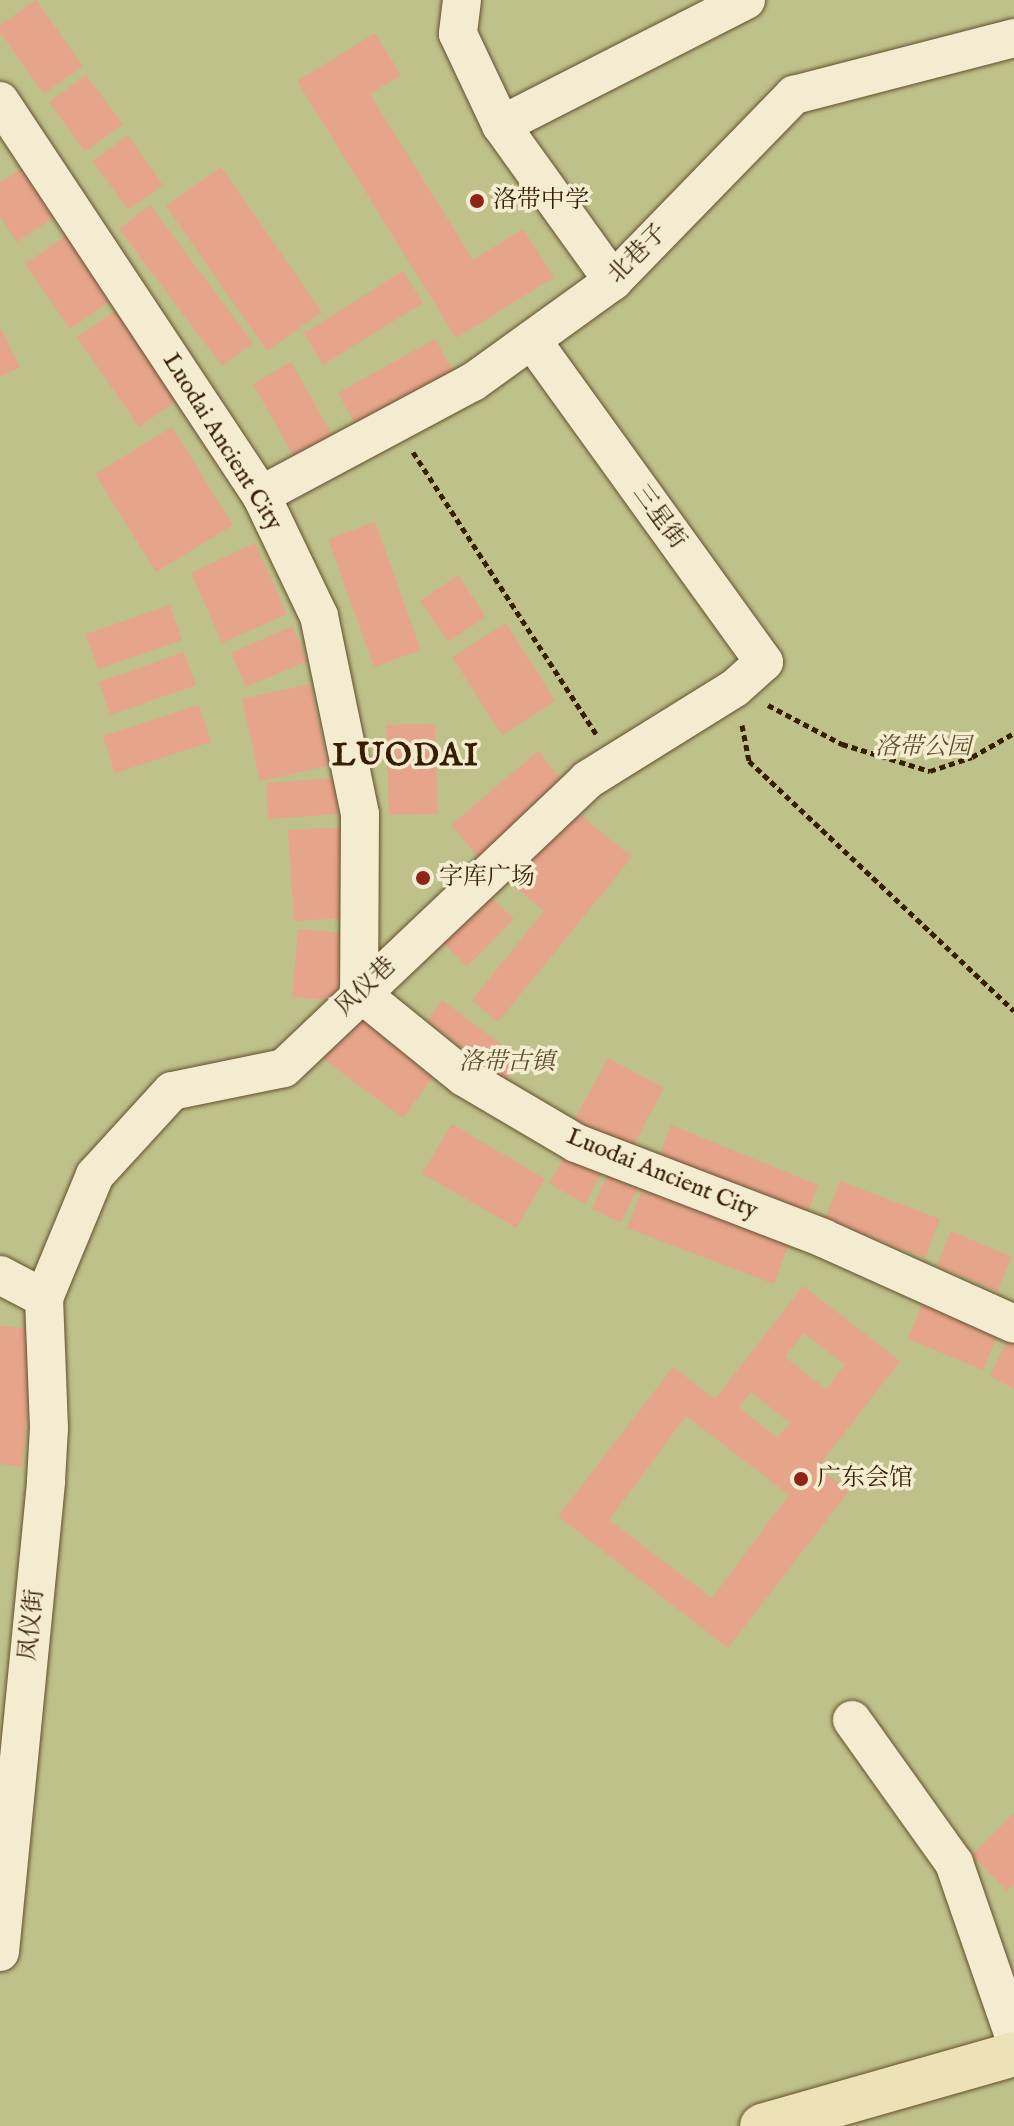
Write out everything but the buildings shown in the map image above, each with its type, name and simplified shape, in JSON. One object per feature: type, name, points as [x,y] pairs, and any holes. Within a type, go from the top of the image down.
[{"type":"main road","points":[[762,2126],[1014,2054]]},
{"type":"street","points":[[462,0],[458,34],[501,125],[613,281]]},
{"type":"street","points":[[501,125],[746,0]]},
{"type":"street","name":"北巷子","points":[[261,495],[473,382],[613,281],[794,95],[1014,38]]},
{"type":"street","name":"Luodai Ancient City","points":[[0,101],[261,495],[319,616],[360,814],[359,992],[464,1077],[576,1143],[823,1238],[1014,1324]]},
{"type":"street","name":"三星街","points":[[532,340],[764,662],[735,688]]},
{"type":"street","name":"风仪巷","points":[[44,1298],[95,1175],[172,1091],[284,1068],[359,992],[587,780],[735,688]]},
{"type":"street","points":[[0,1275],[44,1298]]},
{"type":"street","name":"凤仪街","points":[[0,1952],[46,1481],[49,1428],[44,1298]]},
{"type":"street","points":[[852,1720],[954,1863],[1014,2036]]},
{"type":"path","points":[[395,424],[615,763]]},
{"type":"path","points":[[735,688],[842,744],[930,771],[972,757],[1014,733]]},
{"type":"path","points":[[735,688],[749,761],[1014,1011]]},
{"type":"green space","name":"洛带古镇","points":[[0,0],[1014,0],[1014,2126],[0,2126]]},
{"type":"place","name":"洛带中学","points":[[477,201]]},
{"type":"place","name":"字库广场","points":[[423,878]]},
{"type":"place","name":"广东会馆","points":[[801,1479]]},
{"type":"district","name":"LUODAI","points":[[406,757]]},
{"type":"park label","name":"洛带公园","points":[[923,748]]}]
